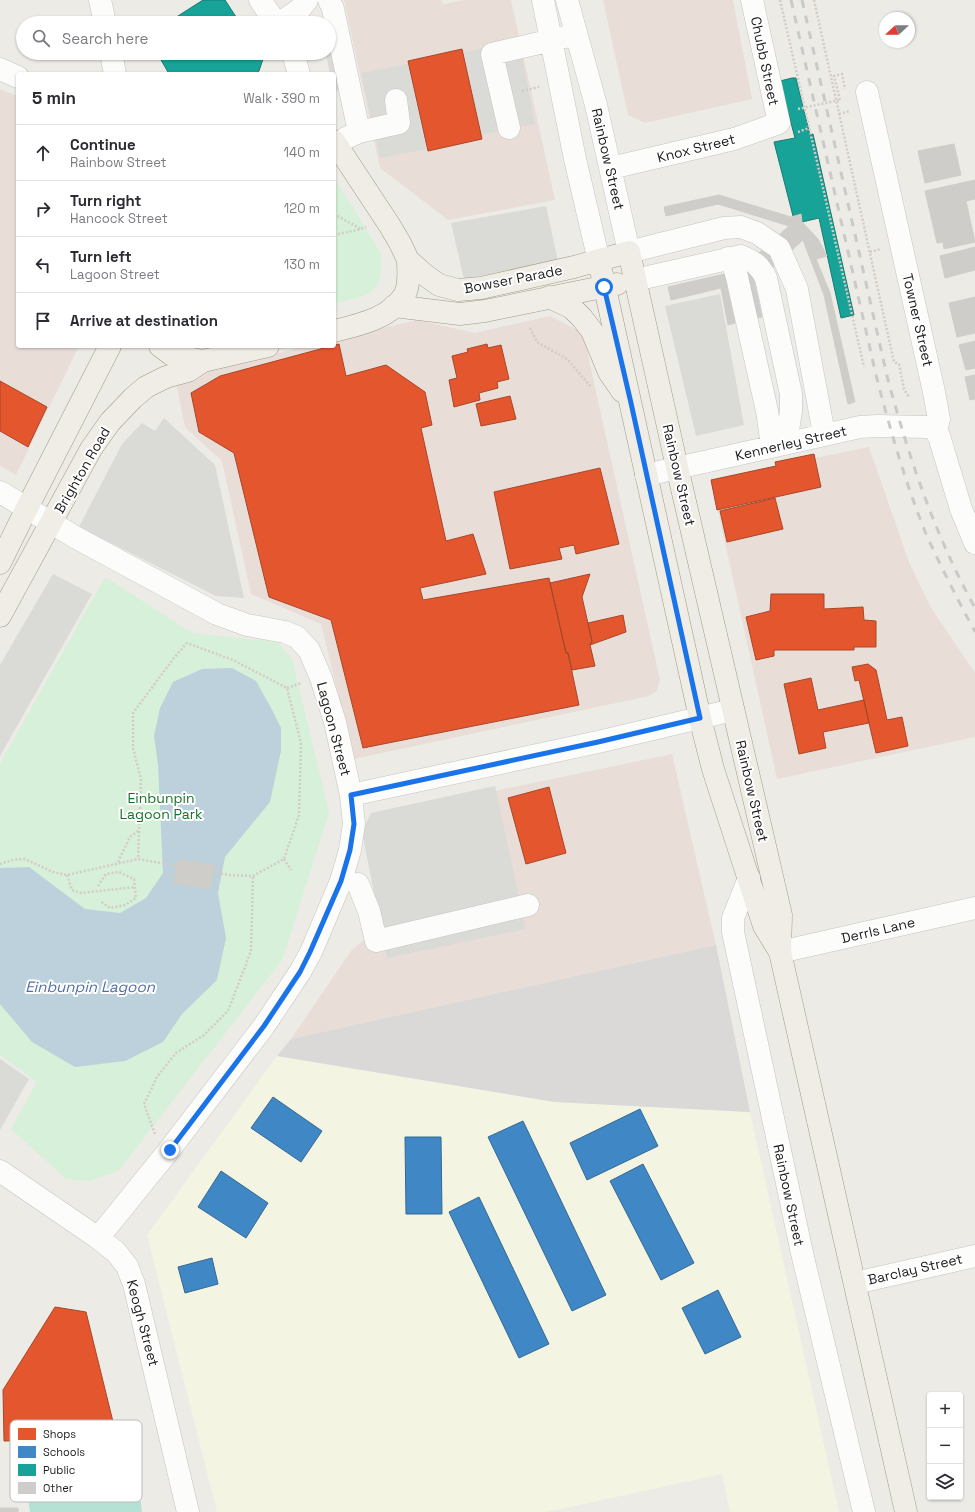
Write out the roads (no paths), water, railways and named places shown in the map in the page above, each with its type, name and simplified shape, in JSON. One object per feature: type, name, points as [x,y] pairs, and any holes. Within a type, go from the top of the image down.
[{"type":"main road","points":[[336,144],[390,226],[408,260],[408,282],[405,294],[394,306],[366,323],[336,330]]},
{"type":"main road","name":"Bowser Parade","points":[[408,260],[425,276],[439,285],[458,290],[481,288],[599,261],[629,252]]},
{"type":"main road","name":"Rainbow Street","points":[[629,252],[677,468],[781,915],[780,952],[906,1512]]},
{"type":"main road","name":"Rainbow Street","points":[[599,261],[700,718],[713,769],[764,926],[780,952]]},
{"type":"main road","name":"Bowser Parade","points":[[394,306],[460,314],[485,311],[635,280]]},
{"type":"main road","points":[[549,297],[572,308],[582,318],[592,331],[609,372],[631,403]]},
{"type":"main road","name":"Brighton Road","points":[[0,563],[26,508],[109,348]]},
{"type":"main road","points":[[163,348],[172,355],[203,361],[259,348]]},
{"type":"main road","name":"Brighton Road","points":[[0,616],[91,449],[110,422],[146,387],[166,377],[188,371],[203,361]]},
{"type":"street","points":[[100,0],[103,16]]},
{"type":"street","points":[[260,0],[271,16]]},
{"type":"street","points":[[290,16],[300,9],[307,0]]},
{"type":"street","points":[[329,0],[334,9],[335,16]]},
{"type":"street","name":"Rainbow Street","points":[[543,0],[575,159],[599,261]]},
{"type":"street","name":"Rainbow Street","points":[[567,0],[611,168],[629,252]]},
{"type":"street","name":"Chubb Street","points":[[752,0],[788,125]]},
{"type":"street","points":[[336,19],[359,132]]},
{"type":"street","points":[[509,128],[492,54],[577,34]]},
{"type":"street","points":[[112,60],[115,72]]},
{"type":"street","points":[[295,60],[298,72]]},
{"type":"street","points":[[0,69],[16,76]]},
{"type":"street","name":"Towner Street","points":[[867,92],[934,392],[939,419],[936,431],[942,441],[961,509],[975,543]]},
{"type":"street","points":[[336,142],[359,132],[399,123],[396,100]]},
{"type":"street","name":"Knox Street","points":[[611,168],[788,125]]},
{"type":"street","points":[[629,252],[724,228],[741,227],[757,233],[779,248],[797,289],[824,434]]},
{"type":"street","points":[[635,280],[741,256],[760,266],[766,278],[791,394],[791,411],[779,445]]},
{"type":"street","name":"Kennerley Street","points":[[646,475],[860,427],[927,426],[936,431]]},
{"type":"street","name":"Lagoon Street","points":[[0,492],[51,523],[217,614],[247,625],[285,632],[297,637],[309,650],[321,678],[335,722],[351,795],[354,824],[350,850],[341,881],[300,972],[264,1026],[175,1143],[98,1238]]},
{"type":"street","points":[[351,795],[598,742],[733,710]]},
{"type":"street","name":"Rainbow Street","points":[[749,878],[733,918],[733,932],[803,1260],[864,1512]]},
{"type":"street","points":[[358,884],[369,911],[376,942],[528,904]]},
{"type":"street","name":"Derrls Lane","points":[[780,952],[975,908]]},
{"type":"street","name":"Keogh Street","points":[[0,1171],[98,1238],[120,1257],[127,1266],[134,1284],[188,1512]]},
{"type":"street","name":"Barclay Street","points":[[855,1283],[975,1256]]},
{"type":"water","name":"Einbunpin Lagoon","points":[[232,668],[256,681],[281,728],[281,751],[270,802],[225,857],[218,893],[226,938],[217,980],[182,1014],[163,1042],[125,1061],[75,1067],[32,1042],[0,1004],[0,868],[29,867],[85,909],[120,913],[146,898],[163,873],[158,765],[154,736],[160,708],[173,682],[202,669]]},
{"type":"railway","points":[[791,0],[876,375],[892,435],[911,495],[926,534],[975,632]]},
{"type":"railway","points":[[802,0],[895,406],[914,466],[935,523],[960,580],[975,608]]},
{"type":"park label","name":"Einbunpin Lagoon Park","points":[[161,806]]}]
